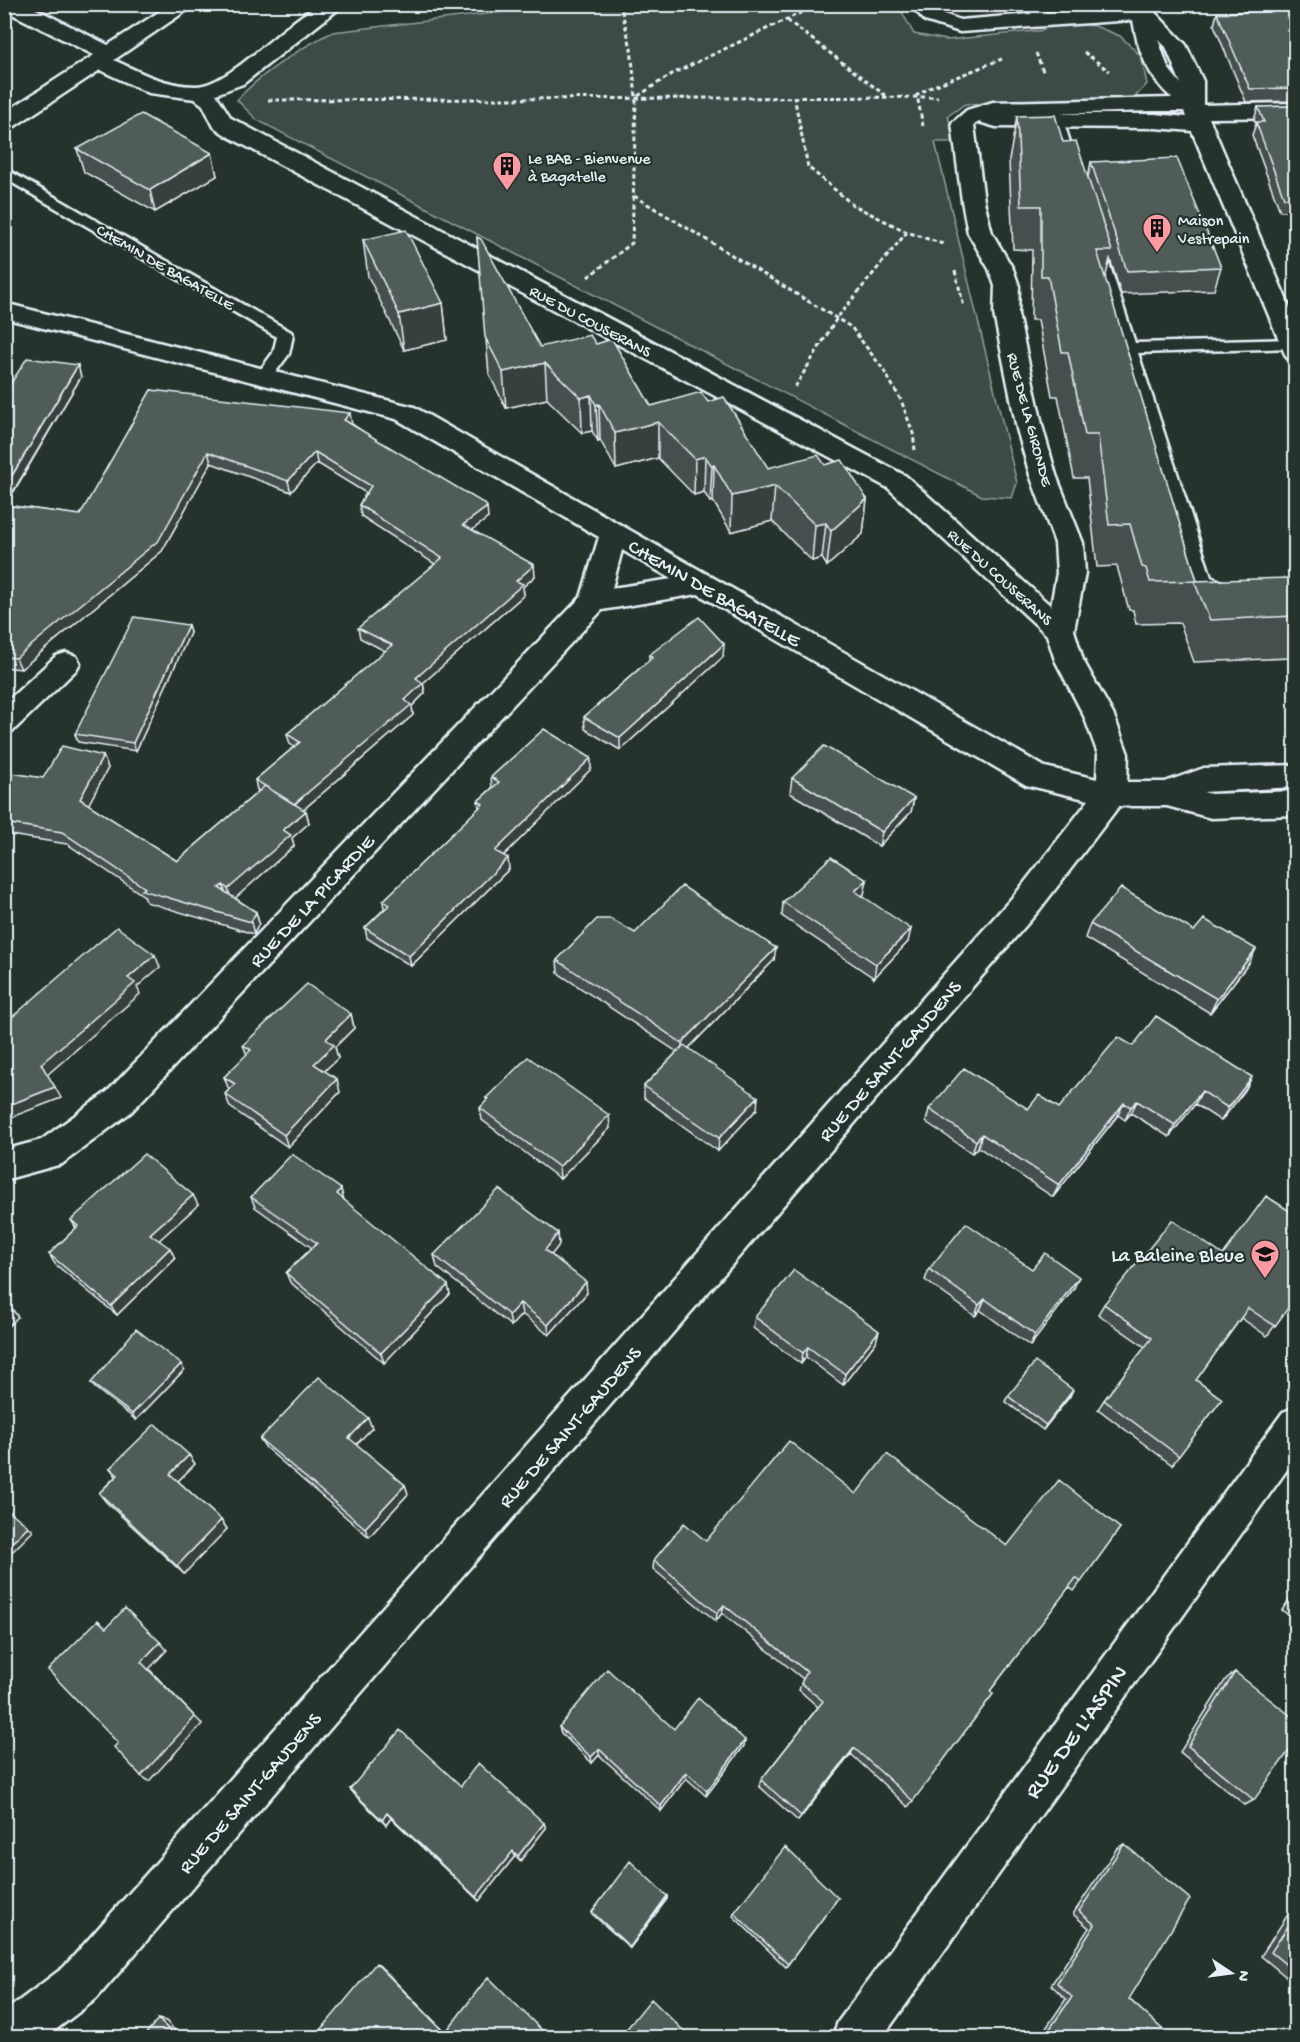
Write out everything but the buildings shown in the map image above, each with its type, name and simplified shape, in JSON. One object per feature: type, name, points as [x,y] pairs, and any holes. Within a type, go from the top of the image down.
[{"type":"street","points":[[9,4],[157,88],[207,98],[235,79],[308,21],[335,4]]},
{"type":"street","points":[[4,123],[186,4]]},
{"type":"street","points":[[920,4],[924,13],[942,22],[960,26],[1140,9],[1148,47],[1167,82],[1196,114],[1294,348]]},
{"type":"street","name":"RUE DU COUSERANS","points":[[207,98],[222,122],[235,131],[897,482],[1060,630]]},
{"type":"street","points":[[975,115],[996,120],[1150,104],[1196,114],[1296,110]]},
{"type":"street","name":"RUE DE LA GIRONDE","points":[[975,115],[963,123],[973,201],[980,233],[1001,269],[1007,286],[1006,314],[1030,429],[1043,475],[1069,543],[1071,573],[1060,630],[1069,660],[1099,716],[1113,754],[1111,794]]},
{"type":"street","name":"CHEMIN DE BAGATELLE","points":[[4,310],[405,413],[1037,777],[1111,794],[1167,794],[1210,806],[1296,803]]},
{"type":"street","name":"RUE DE LA PICARDIE","points":[[4,1165],[50,1153],[119,1102],[594,601],[614,533]]},
{"type":"street","points":[[594,601],[702,584]]},
{"type":"street","points":[[4,722],[66,663]]},
{"type":"street","name":"CHEMIN DE BAGATELLE","points":[[1167,794],[1204,779],[1296,776]]},
{"type":"street","name":"RUE DE SAINT-GAUDENS","points":[[7,2037],[80,1983],[1029,900],[1111,794]]},
{"type":"street","name":"RUE DE L'ASPIN","points":[[854,2037],[1296,1425]]},
{"type":"lane","points":[[1024,4],[1049,19]]},
{"type":"lane","points":[[1054,114],[1078,188]]},
{"type":"lane","name":"CHEMIN DE BAGATELLE","points":[[4,172],[285,335],[281,354],[263,378]]},
{"type":"lane","points":[[1093,234],[1203,581],[1234,594],[1245,593]]},
{"type":"lane","points":[[1129,348],[1294,348]]},
{"type":"path","points":[[555,301],[632,243],[636,98],[631,48],[620,4]]},
{"type":"path","points":[[636,98],[672,74],[819,4]]},
{"type":"path","points":[[787,20],[886,96]]},
{"type":"path","points":[[794,96],[808,167],[853,205],[907,232],[949,246]]},
{"type":"path","points":[[207,98],[944,97],[965,104],[975,115]]},
{"type":"path","points":[[634,196],[851,327],[873,354],[902,403],[915,436],[916,462],[897,482]]},
{"type":"path","points":[[770,415],[789,396],[837,318],[907,232]]},
{"type":"shaded area","points":[[571,4],[898,5],[914,34],[947,40],[1044,30],[1041,25],[1065,23],[1095,26],[1120,36],[1141,56],[1147,84],[1133,99],[965,104],[948,116],[955,142],[935,142],[1017,483],[1012,498],[982,496],[257,120],[237,100],[282,62],[333,32]]},
{"type":"place","name":"Le BAB - Bienvenue à Bagatelle","points":[[507,192]]},
{"type":"place","name":"Maison Vestrepain","points":[[1157,254]]},
{"type":"place","name":"La Baleine Bleue","points":[[1265,1280]]}]
